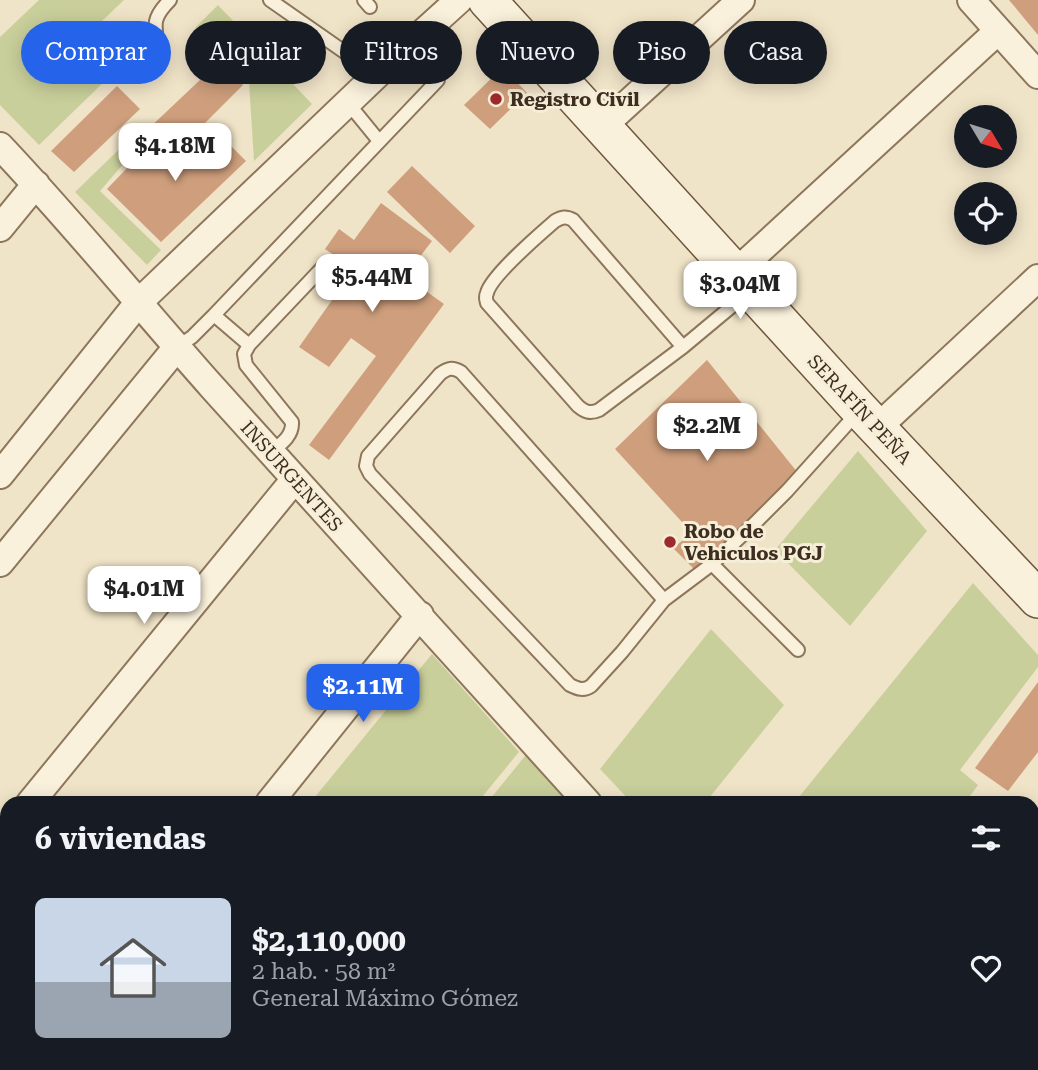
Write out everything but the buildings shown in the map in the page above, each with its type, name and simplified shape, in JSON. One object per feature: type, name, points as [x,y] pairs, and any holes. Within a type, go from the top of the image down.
[{"type":"main road","name":"SERAFÍN PEÑA","points":[[486,0],[868,419],[1038,599]]},
{"type":"street","points":[[436,21],[459,0]]},
{"type":"street","points":[[603,126],[741,0]]},
{"type":"street","points":[[971,0],[1038,75]]},
{"type":"street","points":[[743,282],[999,31]]},
{"type":"street","points":[[0,475],[138,303],[368,84]]},
{"type":"street","name":"INSURGENTES","points":[[0,146],[295,479],[582,796]]},
{"type":"street","points":[[0,228],[36,184]]},
{"type":"street","points":[[868,419],[1038,278]]},
{"type":"street","points":[[0,563],[177,347]]},
{"type":"street","points":[[36,796],[295,479]]},
{"type":"street","points":[[275,796],[420,615]]},
{"type":"lane","points":[[155,21],[170,0]]},
{"type":"lane","points":[[270,0],[340,49]]},
{"type":"lane","points":[[177,347],[192,337],[214,315],[434,84]]},
{"type":"lane","points":[[348,103],[379,141]]},
{"type":"lane","points":[[683,347],[573,220],[567,217],[555,221],[520,253],[490,285],[486,295],[487,303],[505,324],[578,406],[589,412],[599,410],[683,347],[743,282]]},
{"type":"lane","points":[[271,452],[290,434],[292,422],[246,365],[244,354],[249,345],[323,267]]},
{"type":"lane","points":[[214,315],[249,345]]},
{"type":"lane","points":[[664,600],[461,372],[447,369],[440,374],[368,456],[366,466],[370,474],[569,685],[576,689],[587,689],[622,652],[664,600],[712,564],[868,419]]},
{"type":"lane","points":[[712,564],[798,650]]},
{"type":"green space","points":[[39,0],[124,0],[102,21],[21,21],[21,84],[102,84],[39,145],[0,105],[0,37]]},
{"type":"green space","points":[[218,5],[233,21],[202,21]]},
{"type":"green space","points":[[249,84],[293,84],[312,104],[254,161]]},
{"type":"green space","points":[[135,134],[143,141],[100,191],[161,250],[147,265],[75,192]]},
{"type":"green space","points":[[858,451],[927,531],[850,626],[775,550]]},
{"type":"green space","points":[[973,583],[1038,655],[1038,667],[960,770],[978,785],[970,796],[800,796]]},
{"type":"green space","points":[[711,629],[784,705],[711,796],[625,796],[600,769]]},
{"type":"green space","points":[[432,654],[519,752],[483,796],[316,796]]},
{"type":"green space","points":[[529,751],[571,796],[493,796]]},
{"type":"place","name":"Registro Civil","points":[[496,99]]},
{"type":"place","name":"Robo de Vehiculos PGJ","points":[[670,542]]}]
